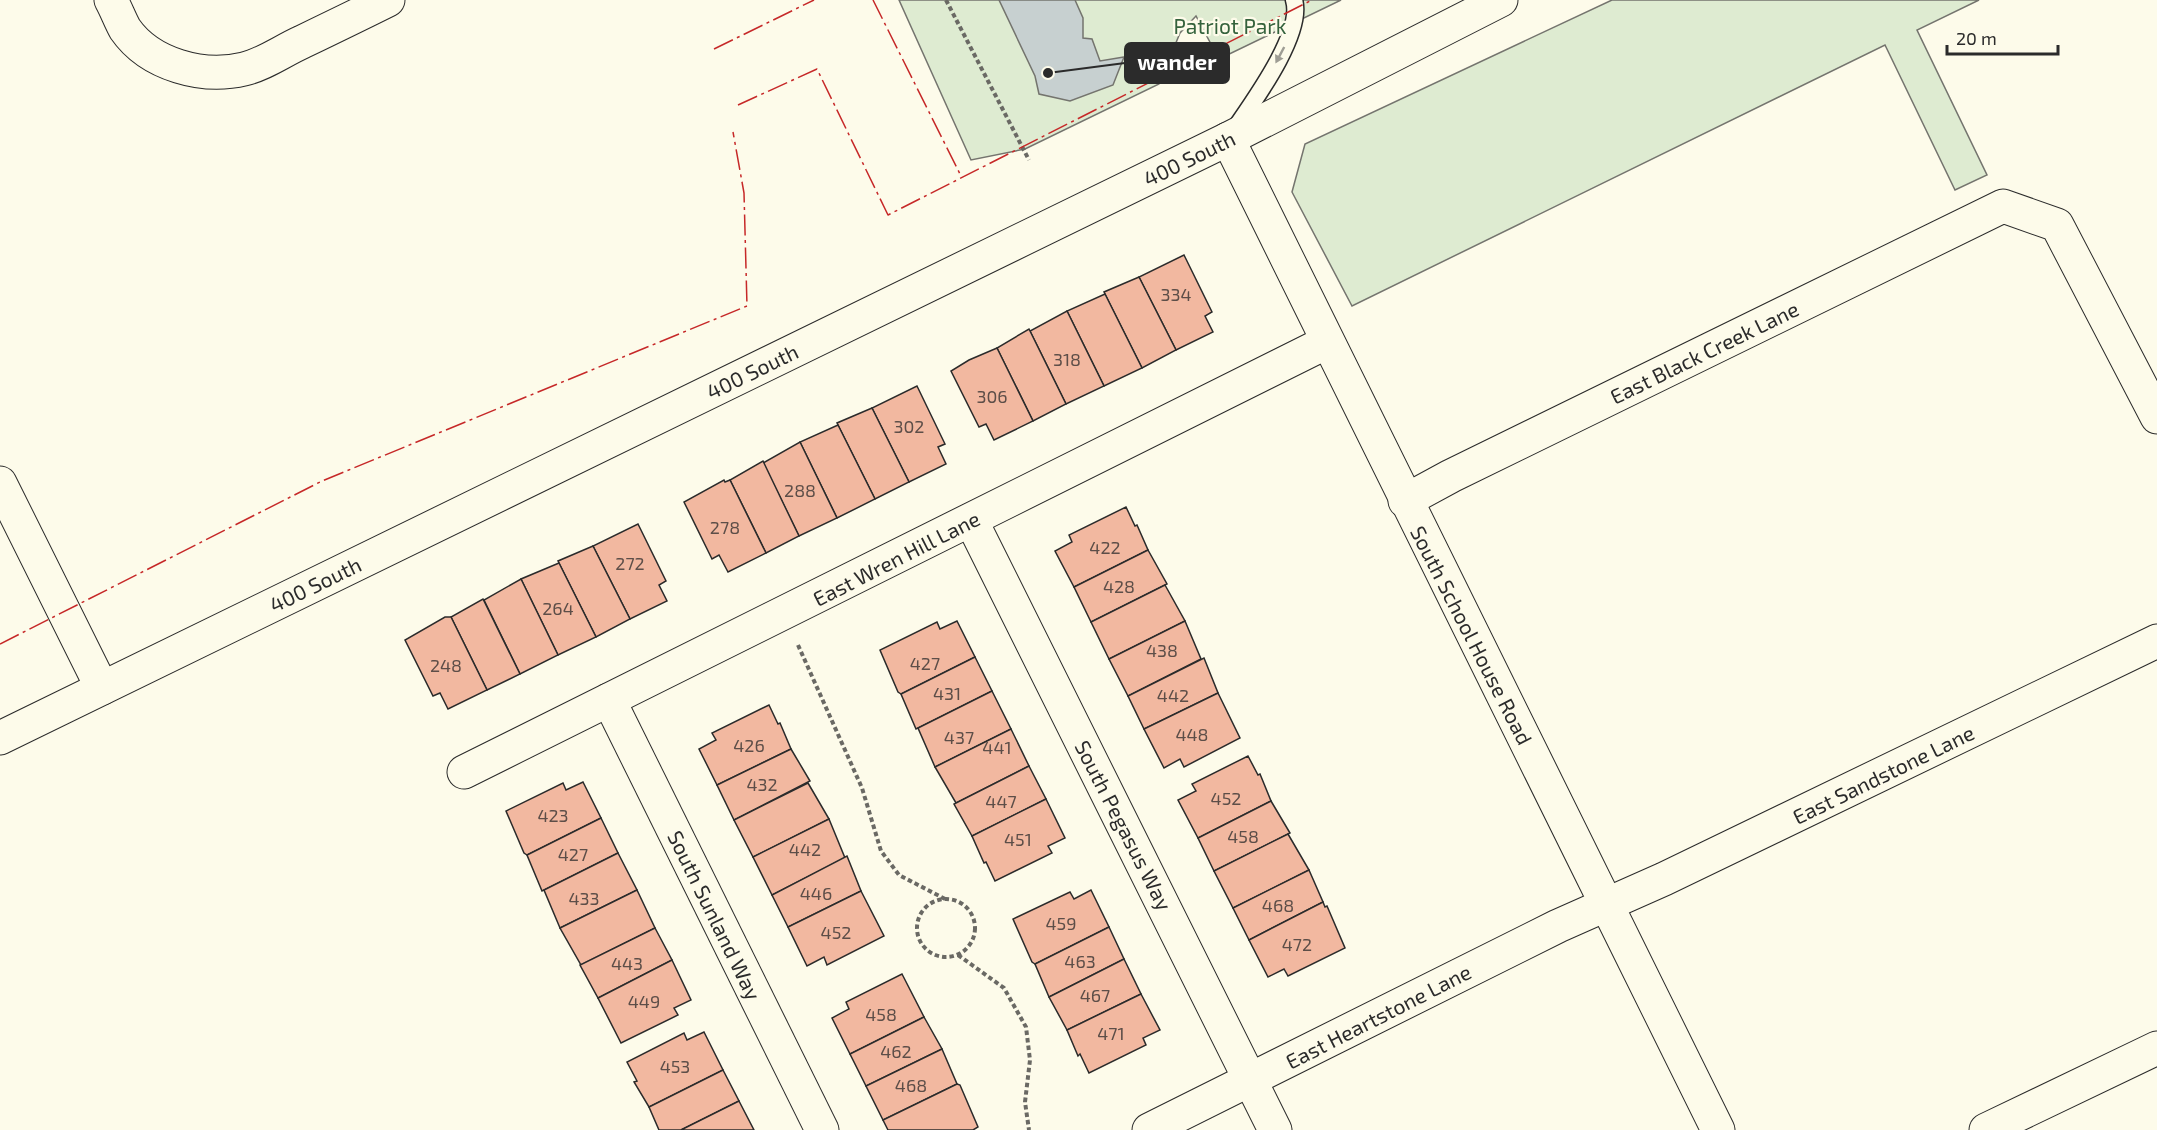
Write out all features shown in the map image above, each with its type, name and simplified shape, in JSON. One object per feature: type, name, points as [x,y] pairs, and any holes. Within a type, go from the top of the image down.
[{"type":"street","points":[[111,0],[126,29],[156,56],[175,65],[194,70],[219,72],[243,69],[267,61],[288,48],[388,0]]},
{"type":"street","name":"400 South","points":[[0,738],[1228,139],[1501,0]]},
{"type":"street","name":"South School House Road","points":[[1228,139],[1718,1130]]},
{"type":"street","name":"East Black Creek Lane","points":[[1406,501],[1451,476],[2004,206],[2057,225],[2157,417]]},
{"type":"street","name":"East Wren Hill Lane","points":[[464,772],[1327,342]]},
{"type":"street","points":[[0,483],[102,688]]},
{"type":"street","name":"South Pegasus Way","points":[[971,520],[1275,1130]]},
{"type":"street","name":"East Sandstone Lane","points":[[1608,905],[2157,641]]},
{"type":"street","name":"South Sunland Way","points":[[609,700],[822,1130]]},
{"type":"street","name":"East Heartstone Lane","points":[[1149,1130],[1558,926],[1608,905]]},
{"type":"street","points":[[1986,1130],[2157,1048]]},
{"type":"lane","points":[[1228,139],[1265,84],[1287,43],[1296,8],[1294,0]]},
{"type":"path","points":[[946,0],[1029,160]]},
{"type":"path","points":[[795,638],[862,788],[881,851],[899,875],[946,900],[965,906],[975,922],[972,942],[958,955],[949,957],[931,953],[919,939],[917,930],[922,912],[937,901],[946,900]]},
{"type":"path","points":[[958,955],[1004,988],[1026,1027],[1030,1060],[1025,1102],[1029,1130]]},
{"type":"green space","name":"Patriot Park","points":[[899,0],[1341,0],[1219,59],[1196,16],[1180,33],[1159,84],[1025,149],[971,160]]},
{"type":"green space","points":[[1612,0],[1979,0],[1917,30],[1987,175],[1955,190],[1885,45],[1352,306],[1292,192],[1305,144]]},
{"type":"shaded area","points":[[999,0],[1075,0],[1083,18],[1083,38],[1092,39],[1100,61],[1124,57],[1113,85],[1070,101],[1039,94],[1035,76]]},
{"type":"building","points":[[1184,255],[1212,312],[1205,316],[1213,332],[1176,350],[1139,277]]},
{"type":"building","points":[[1139,277],[1176,350],[1142,368],[1104,292]]},
{"type":"building","points":[[1105,294],[1142,368],[1104,386],[1067,311]]},
{"type":"building","points":[[1067,311],[1104,386],[1066,404],[1030,331]]},
{"type":"building","points":[[1029,329],[1066,404],[1033,421],[997,348]]},
{"type":"building","points":[[997,348],[1033,421],[994,440],[986,424],[979,427],[951,371]]},
{"type":"building","points":[[917,386],[945,444],[938,447],[946,464],[909,482],[872,408]]},
{"type":"building","points":[[872,408],[909,482],[875,499],[837,423]]},
{"type":"building","points":[[838,425],[875,499],[837,518],[800,442]]},
{"type":"building","points":[[800,442],[837,518],[799,536],[763,463]]},
{"type":"building","points":[[763,461],[799,536],[766,553],[730,480]]},
{"type":"building","points":[[724,480],[725,482],[730,480],[766,553],[728,572],[719,555],[712,559],[684,502]]},
{"type":"building","points":[[1126,507],[1148,550],[1074,587],[1055,551],[1072,542],[1069,535]]},
{"type":"building","points":[[638,524],[666,581],[659,585],[667,601],[630,619],[593,546]]},
{"type":"building","points":[[593,546],[630,619],[596,637],[558,561]]},
{"type":"building","points":[[1148,550],[1167,584],[1091,622],[1074,587]]},
{"type":"building","points":[[559,563],[596,637],[558,655],[521,579]]},
{"type":"building","points":[[521,579],[558,655],[520,674],[484,600]]},
{"type":"building","points":[[1165,585],[1185,621],[1109,659],[1091,622]]},
{"type":"building","points":[[483,599],[520,674],[487,690],[451,617]]},
{"type":"building","points":[[445,617],[451,617],[487,690],[448,709],[440,693],[433,696],[405,640]]},
{"type":"building","points":[[957,621],[975,657],[901,694],[898,692],[880,650],[937,622],[940,629]]},
{"type":"building","points":[[1185,621],[1201,659],[1128,696],[1109,659]]},
{"type":"building","points":[[975,657],[992,691],[916,729],[901,694]]},
{"type":"building","points":[[1204,658],[1218,693],[1144,729],[1128,696]]},
{"type":"building","points":[[992,691],[1011,729],[935,767],[918,728]]},
{"type":"building","points":[[1218,693],[1240,738],[1184,767],[1180,759],[1164,768],[1144,729]]},
{"type":"building","points":[[769,705],[791,749],[717,785],[699,749],[716,740],[712,733]]},
{"type":"building","points":[[1011,729],[1029,766],[956,803],[935,767]]},
{"type":"building","points":[[791,749],[810,781],[734,820],[717,785]]},
{"type":"building","points":[[1248,756],[1258,775],[1260,774],[1271,801],[1198,838],[1178,800],[1196,791],[1192,784]]},
{"type":"building","points":[[1029,766],[1046,799],[972,836],[954,804]]},
{"type":"building","points":[[583,782],[601,818],[527,855],[524,853],[506,811],[563,783],[566,790]]},
{"type":"building","points":[[808,783],[829,819],[753,857],[734,820]]},
{"type":"building","points":[[1046,799],[1065,838],[1048,846],[1052,853],[995,881],[972,836]]},
{"type":"building","points":[[1271,801],[1290,833],[1214,871],[1198,838]]},
{"type":"building","points":[[601,818],[618,853],[542,891],[527,855]]},
{"type":"building","points":[[829,819],[845,858],[772,895],[753,857]]},
{"type":"building","points":[[1288,834],[1309,870],[1233,908],[1214,871]]},
{"type":"building","points":[[618,853],[637,890],[560,928],[544,890]]},
{"type":"building","points":[[847,856],[861,891],[788,927],[772,895]]},
{"type":"building","points":[[1309,870],[1323,902],[1249,940],[1233,908]]},
{"type":"building","points":[[637,890],[655,928],[581,965],[560,928]]},
{"type":"building","points":[[1091,890],[1109,927],[1035,964],[1032,962],[1013,919],[1070,892],[1074,899]]},
{"type":"building","points":[[861,891],[884,936],[827,965],[824,957],[807,966],[788,927]]},
{"type":"building","points":[[1323,902],[1325,907],[1327,906],[1345,948],[1288,976],[1284,969],[1268,977],[1249,940]]},
{"type":"building","points":[[1109,927],[1124,959],[1049,997],[1035,964]]},
{"type":"building","points":[[655,928],[672,960],[598,998],[580,965]]},
{"type":"building","points":[[1124,959],[1141,994],[1067,1030],[1049,997]]},
{"type":"building","points":[[672,960],[691,1000],[674,1008],[678,1015],[621,1043],[598,998]]},
{"type":"building","points":[[902,974],[924,1017],[850,1054],[832,1018],[849,1009],[846,1002]]},
{"type":"building","points":[[1141,994],[1160,1030],[1143,1038],[1146,1045],[1089,1073],[1080,1054],[1078,1056],[1067,1030]]},
{"type":"building","points":[[924,1017],[942,1049],[866,1086],[850,1054]]},
{"type":"building","points":[[704,1032],[723,1070],[649,1107],[634,1082],[637,1081],[627,1062],[684,1033],[687,1040]]},
{"type":"building","points":[[942,1049],[957,1084],[883,1120],[866,1086]]},
{"type":"building","points":[[723,1070],[739,1101],[681,1130],[659,1130],[649,1107]]},
{"type":"building","points":[[957,1084],[960,1085],[978,1127],[973,1130],[888,1130],[883,1120]]},
{"type":"building","points":[[739,1101],[754,1130],[681,1130]]},
{"type":"power","points":[[714,49],[814,0]]},
{"type":"power","points":[[873,0],[961,176]]},
{"type":"power","points":[[738,105],[817,69],[888,215],[1312,0]]},
{"type":"power","points":[[0,644],[322,481],[747,306],[744,193],[733,132]]},
{"type":"place","name":"wander","points":[[1048,73]]}]
